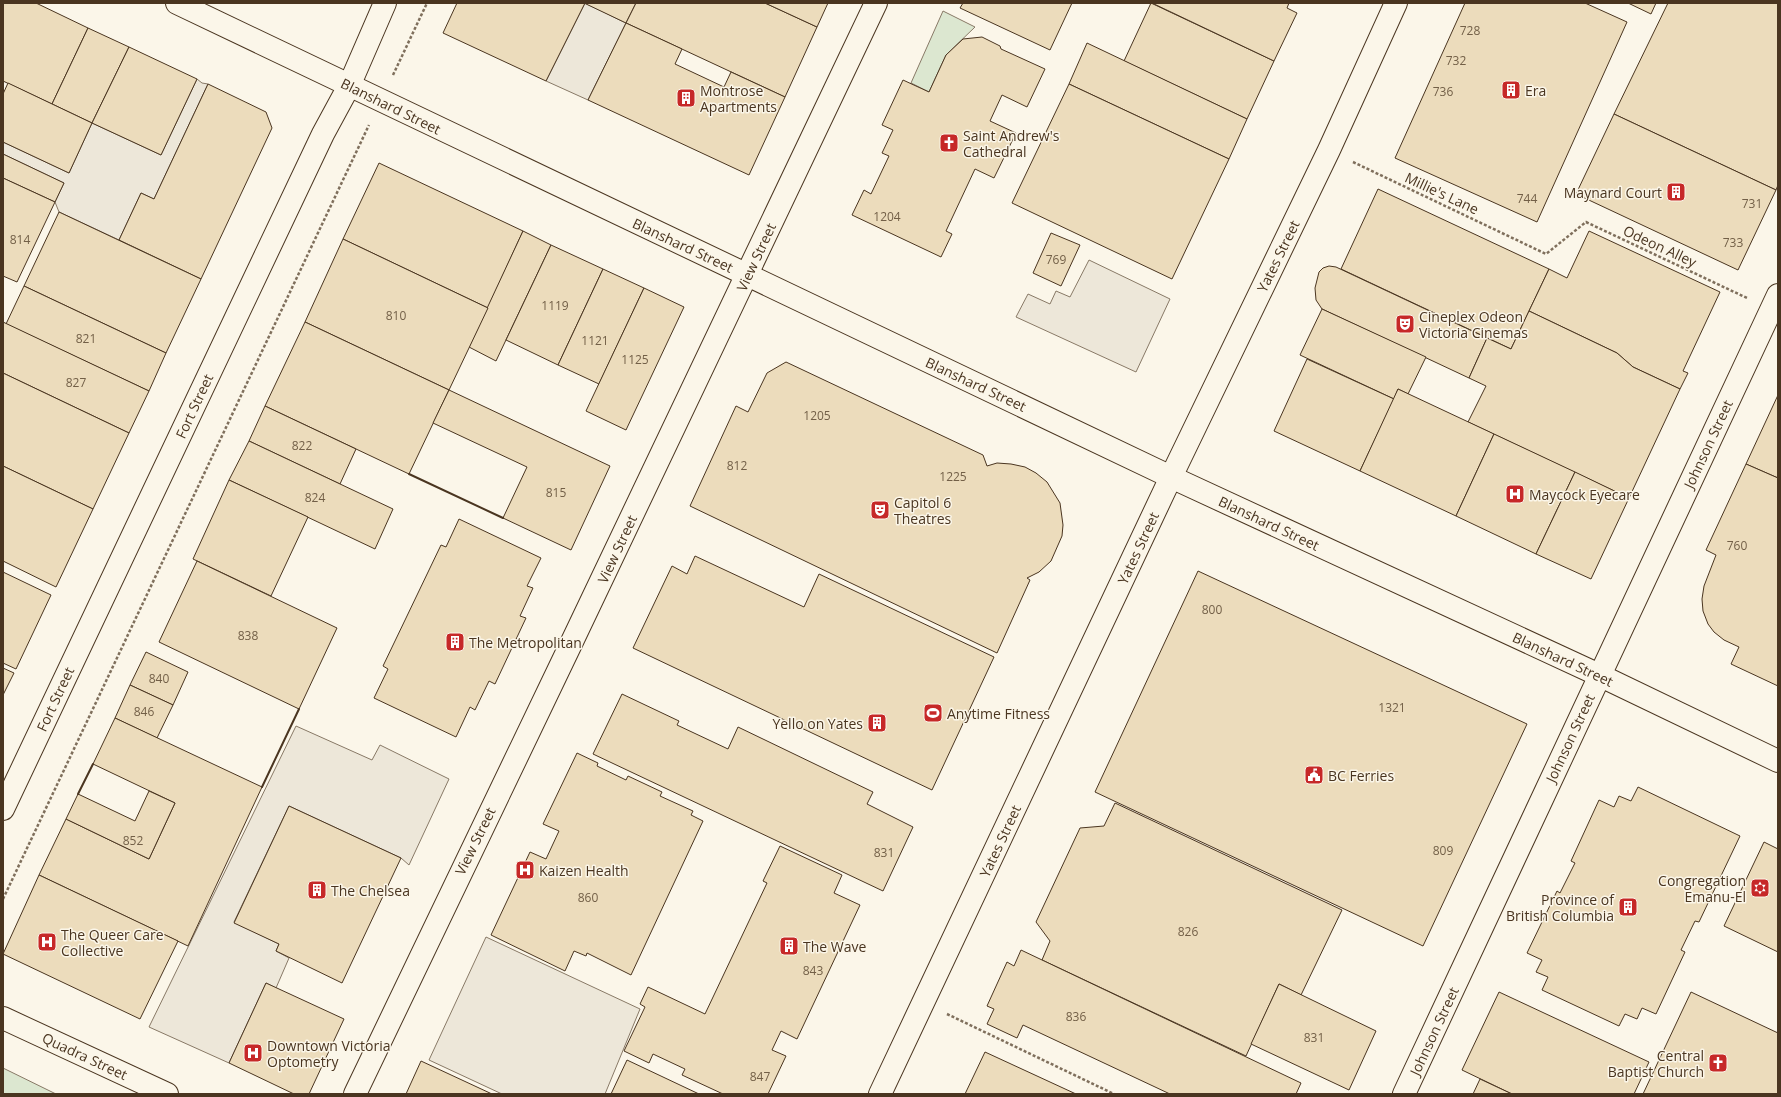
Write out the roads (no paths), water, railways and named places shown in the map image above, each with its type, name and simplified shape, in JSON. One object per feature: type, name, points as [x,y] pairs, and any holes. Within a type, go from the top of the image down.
[{"type":"main road","name":"Blanshard Street","points":[[176,3],[1171,477],[1599,675],[1778,761]]},
{"type":"main road","name":"Fort Street","points":[[3,809],[320,141],[349,86],[385,3]]},
{"type":"main road","name":"View Street","points":[[355,1094],[747,276],[876,3]]},
{"type":"main road","name":"Yates Street","points":[[880,1094],[1171,477],[1329,150],[1396,3]]},
{"type":"main road","name":"Johnson Street","points":[[1404,1094],[1775,302]]},
{"type":"main road","name":"Quadra Street","points":[[3,1018],[167,1094]]},
{"type":"place","name":"Era","points":[[1511,90]]},
{"type":"place","name":"Montrose Apartments","points":[[686,98]]},
{"type":"place","name":"Saint Andrew's Cathedral","points":[[949,143]]},
{"type":"place","name":"Maynard Court","points":[[1676,192]]},
{"type":"place","name":"Cineplex Odeon Victoria Cinemas","points":[[1405,324]]},
{"type":"place","name":"Maycock Eyecare","points":[[1515,494]]},
{"type":"place","name":"Capitol 6 Theatres","points":[[880,510]]},
{"type":"place","name":"The Metropolitan","points":[[455,642]]},
{"type":"place","name":"Anytime Fitness","points":[[933,713]]},
{"type":"place","name":"Yello on Yates","points":[[877,723]]},
{"type":"place","name":"BC Ferries","points":[[1314,775]]},
{"type":"place","name":"Kaizen Health","points":[[525,870]]},
{"type":"place","name":"Congregation Emanu-El","points":[[1760,888]]},
{"type":"place","name":"The Chelsea","points":[[317,890]]},
{"type":"place","name":"Province of British Columbia","points":[[1628,907]]},
{"type":"place","name":"The Queer Care Collective","points":[[47,942]]},
{"type":"place","name":"The Wave","points":[[789,946]]},
{"type":"place","name":"Downtown Victoria Optometry","points":[[253,1053]]},
{"type":"place","name":"Central Baptist Church","points":[[1718,1063]]}]
